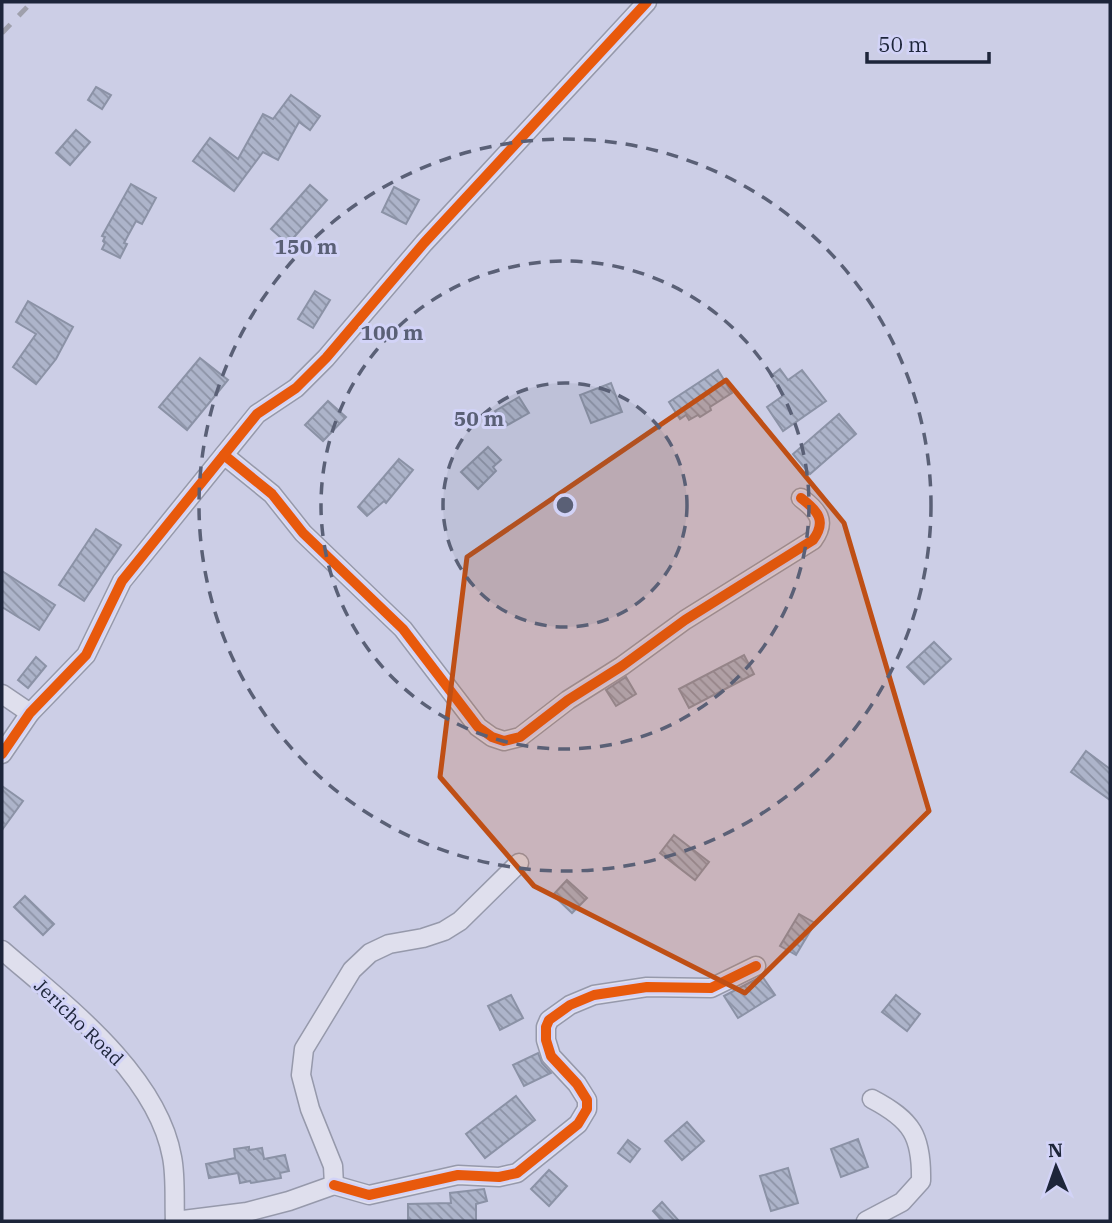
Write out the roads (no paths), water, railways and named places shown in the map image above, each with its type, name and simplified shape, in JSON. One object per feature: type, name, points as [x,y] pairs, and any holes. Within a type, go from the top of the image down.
[{"type":"street","points":[[2,754],[30,713],[86,655],[122,581],[257,414],[296,388],[326,358],[424,243],[647,2]]},
{"type":"street","points":[[224,455],[272,494],[303,533],[403,629],[478,727],[492,737],[504,741],[520,737],[568,700],[622,666],[685,620],[813,540],[820,530],[820,519],[801,498]]},
{"type":"street","points":[[2,694],[30,713]]},
{"type":"street","points":[[334,1185],[333,1166],[310,1109],[301,1075],[304,1049],[352,970],[370,953],[389,944],[444,931],[460,920],[519,863]]},
{"type":"street","name":"Jericho Road","points":[[2,950],[87,1024],[133,1075],[159,1118],[172,1157],[175,1221]]},
{"type":"street","points":[[175,1221],[247,1212],[334,1185],[369,1195],[458,1175],[499,1177],[517,1173],[578,1124],[587,1109],[587,1100],[577,1084],[551,1056],[546,1040],[549,1020],[570,1005],[594,995],[648,988],[711,988],[756,966]]},
{"type":"street","points":[[866,1221],[902,1202],[921,1181],[918,1142],[905,1122],[872,1100]]},
{"type":"railway","points":[[2,33],[32,2]]}]
